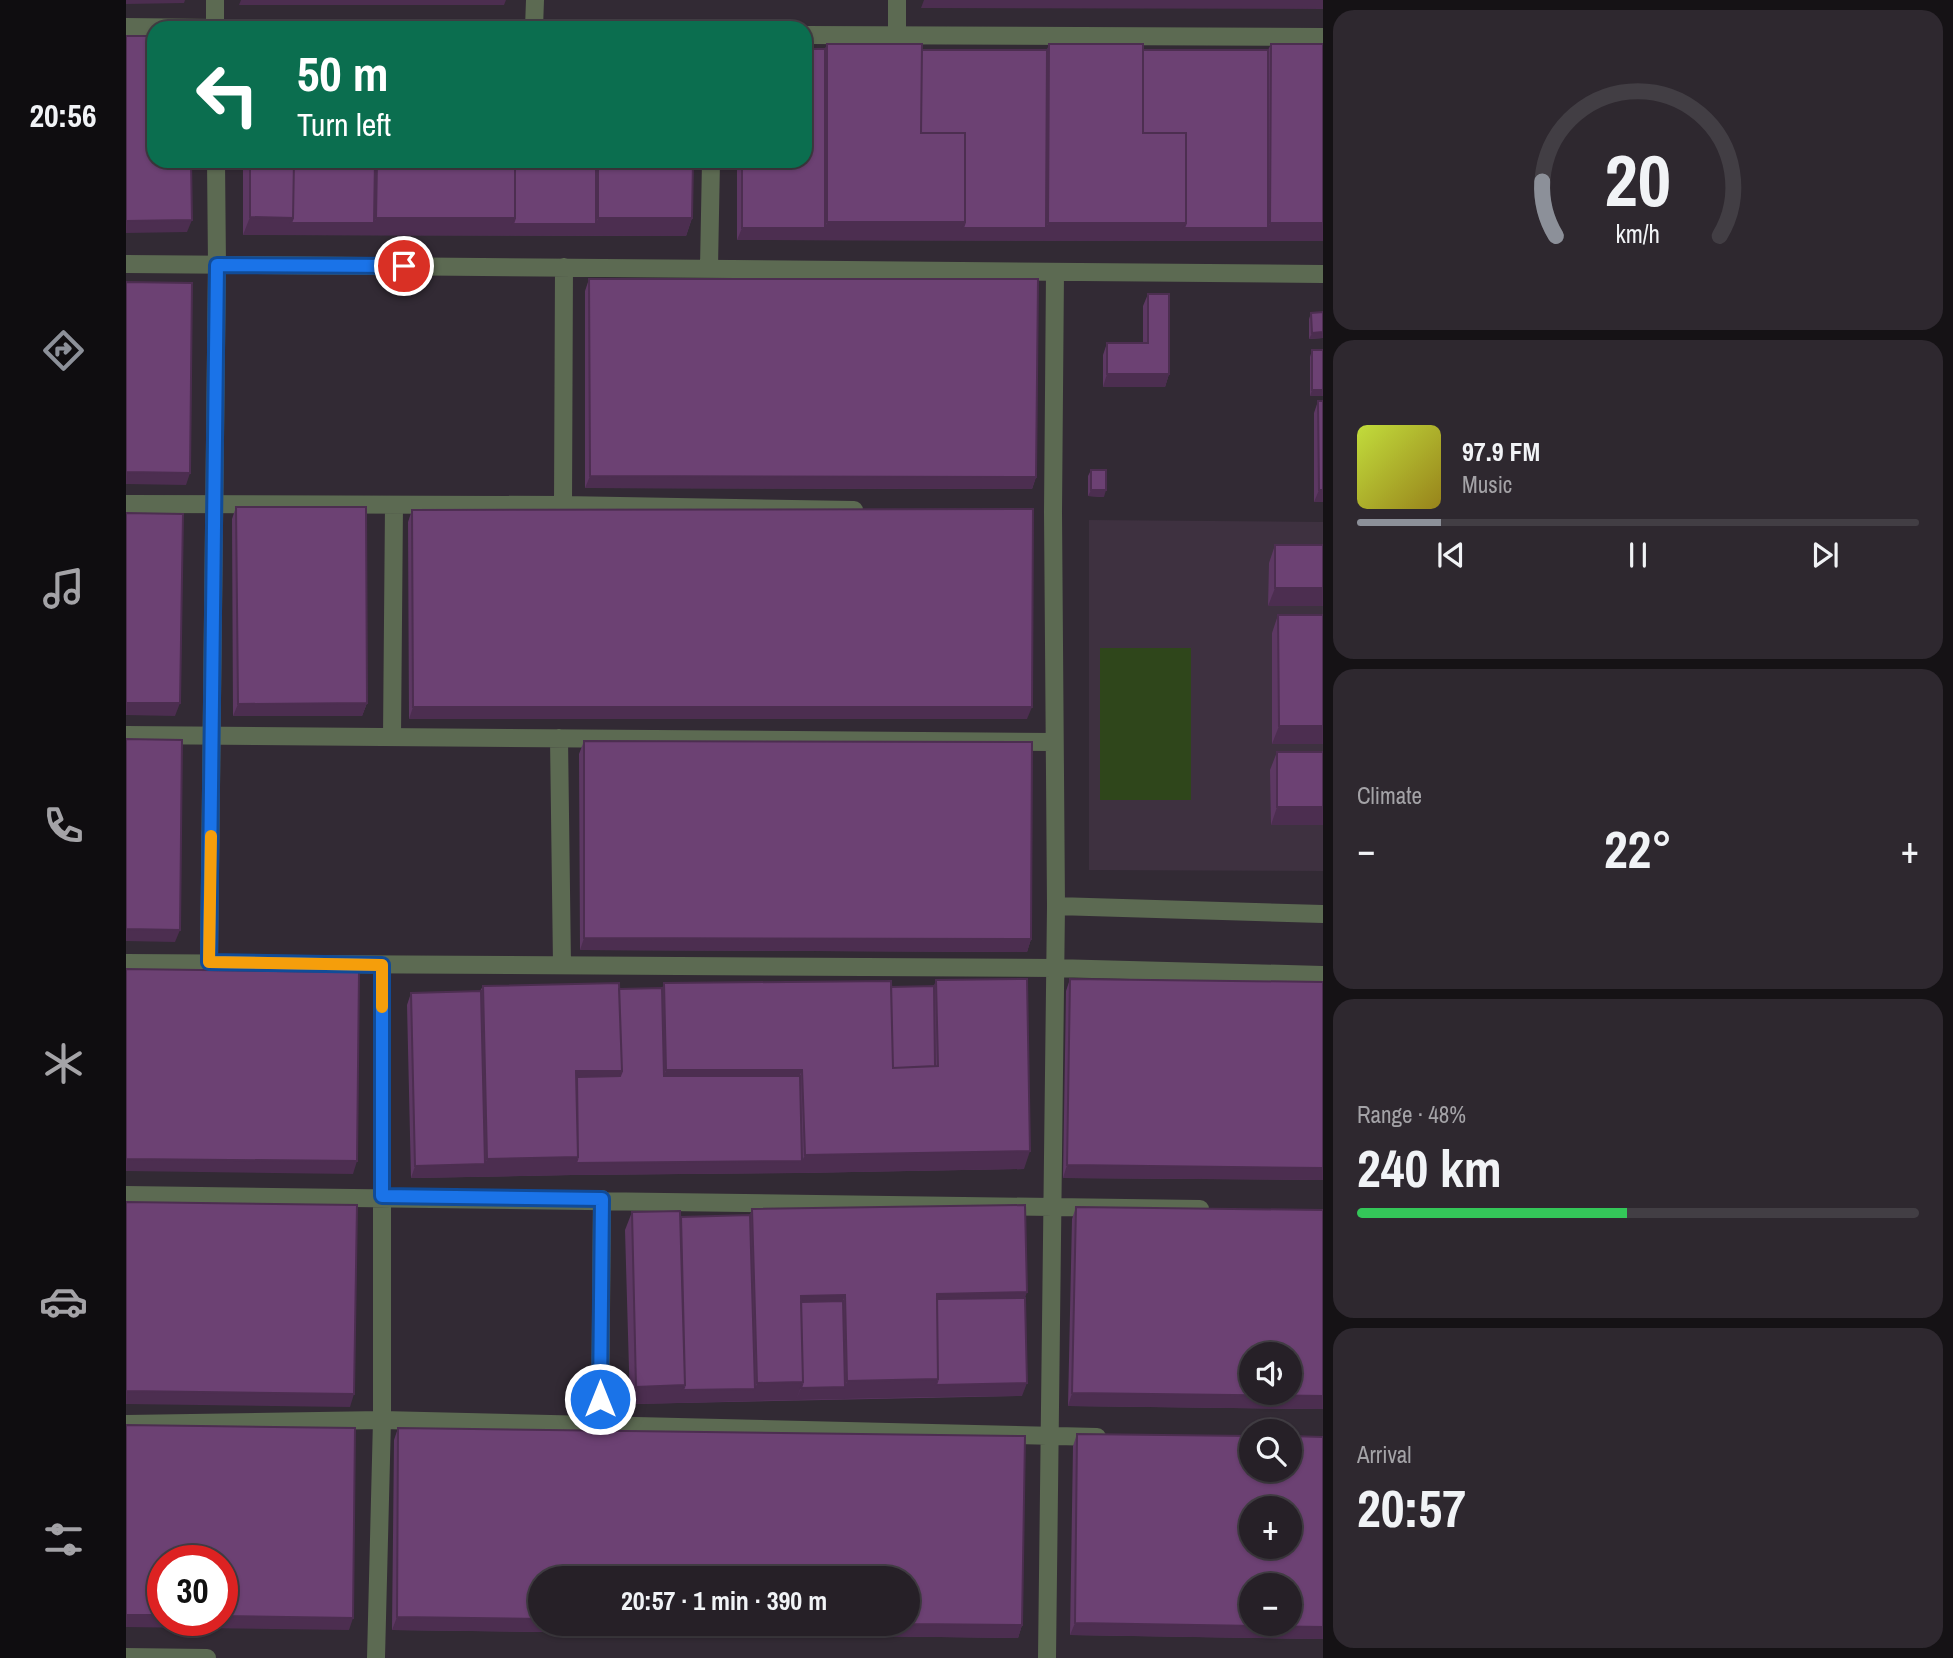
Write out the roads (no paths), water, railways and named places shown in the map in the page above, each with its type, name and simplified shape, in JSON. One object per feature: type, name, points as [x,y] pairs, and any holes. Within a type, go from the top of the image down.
[{"type":"street","points":[[215,0],[216,21]]},
{"type":"street","points":[[534,0],[534,21]]},
{"type":"street","points":[[897,0],[897,35]]},
{"type":"street","points":[[126,27],[147,27]]},
{"type":"street","points":[[812,35],[1323,37]]},
{"type":"street","points":[[209,962],[216,168]]},
{"type":"street","points":[[709,267],[711,168]]},
{"type":"street","points":[[126,264],[1323,274]]},
{"type":"street","points":[[563,505],[564,267]]},
{"type":"street","points":[[1046,1658],[1056,906],[1054,741],[1046,512],[1055,272]]},
{"type":"street","points":[[126,503],[876,510]]},
{"type":"street","points":[[392,737],[394,505]]},
{"type":"street","points":[[126,735],[1054,741]]},
{"type":"street","points":[[559,738],[562,965]]},
{"type":"street","points":[[1056,906],[1323,914]]},
{"type":"street","points":[[126,963],[1054,968],[1323,975]]},
{"type":"street","points":[[376,1658],[382,1420],[382,965]]},
{"type":"street","points":[[126,1195],[382,1196],[1215,1209]]},
{"type":"street","points":[[600,1424],[602,1199]]},
{"type":"street","points":[[126,1424],[382,1420],[1115,1438]]},
{"type":"street","points":[[126,1657],[207,1658]]}]
